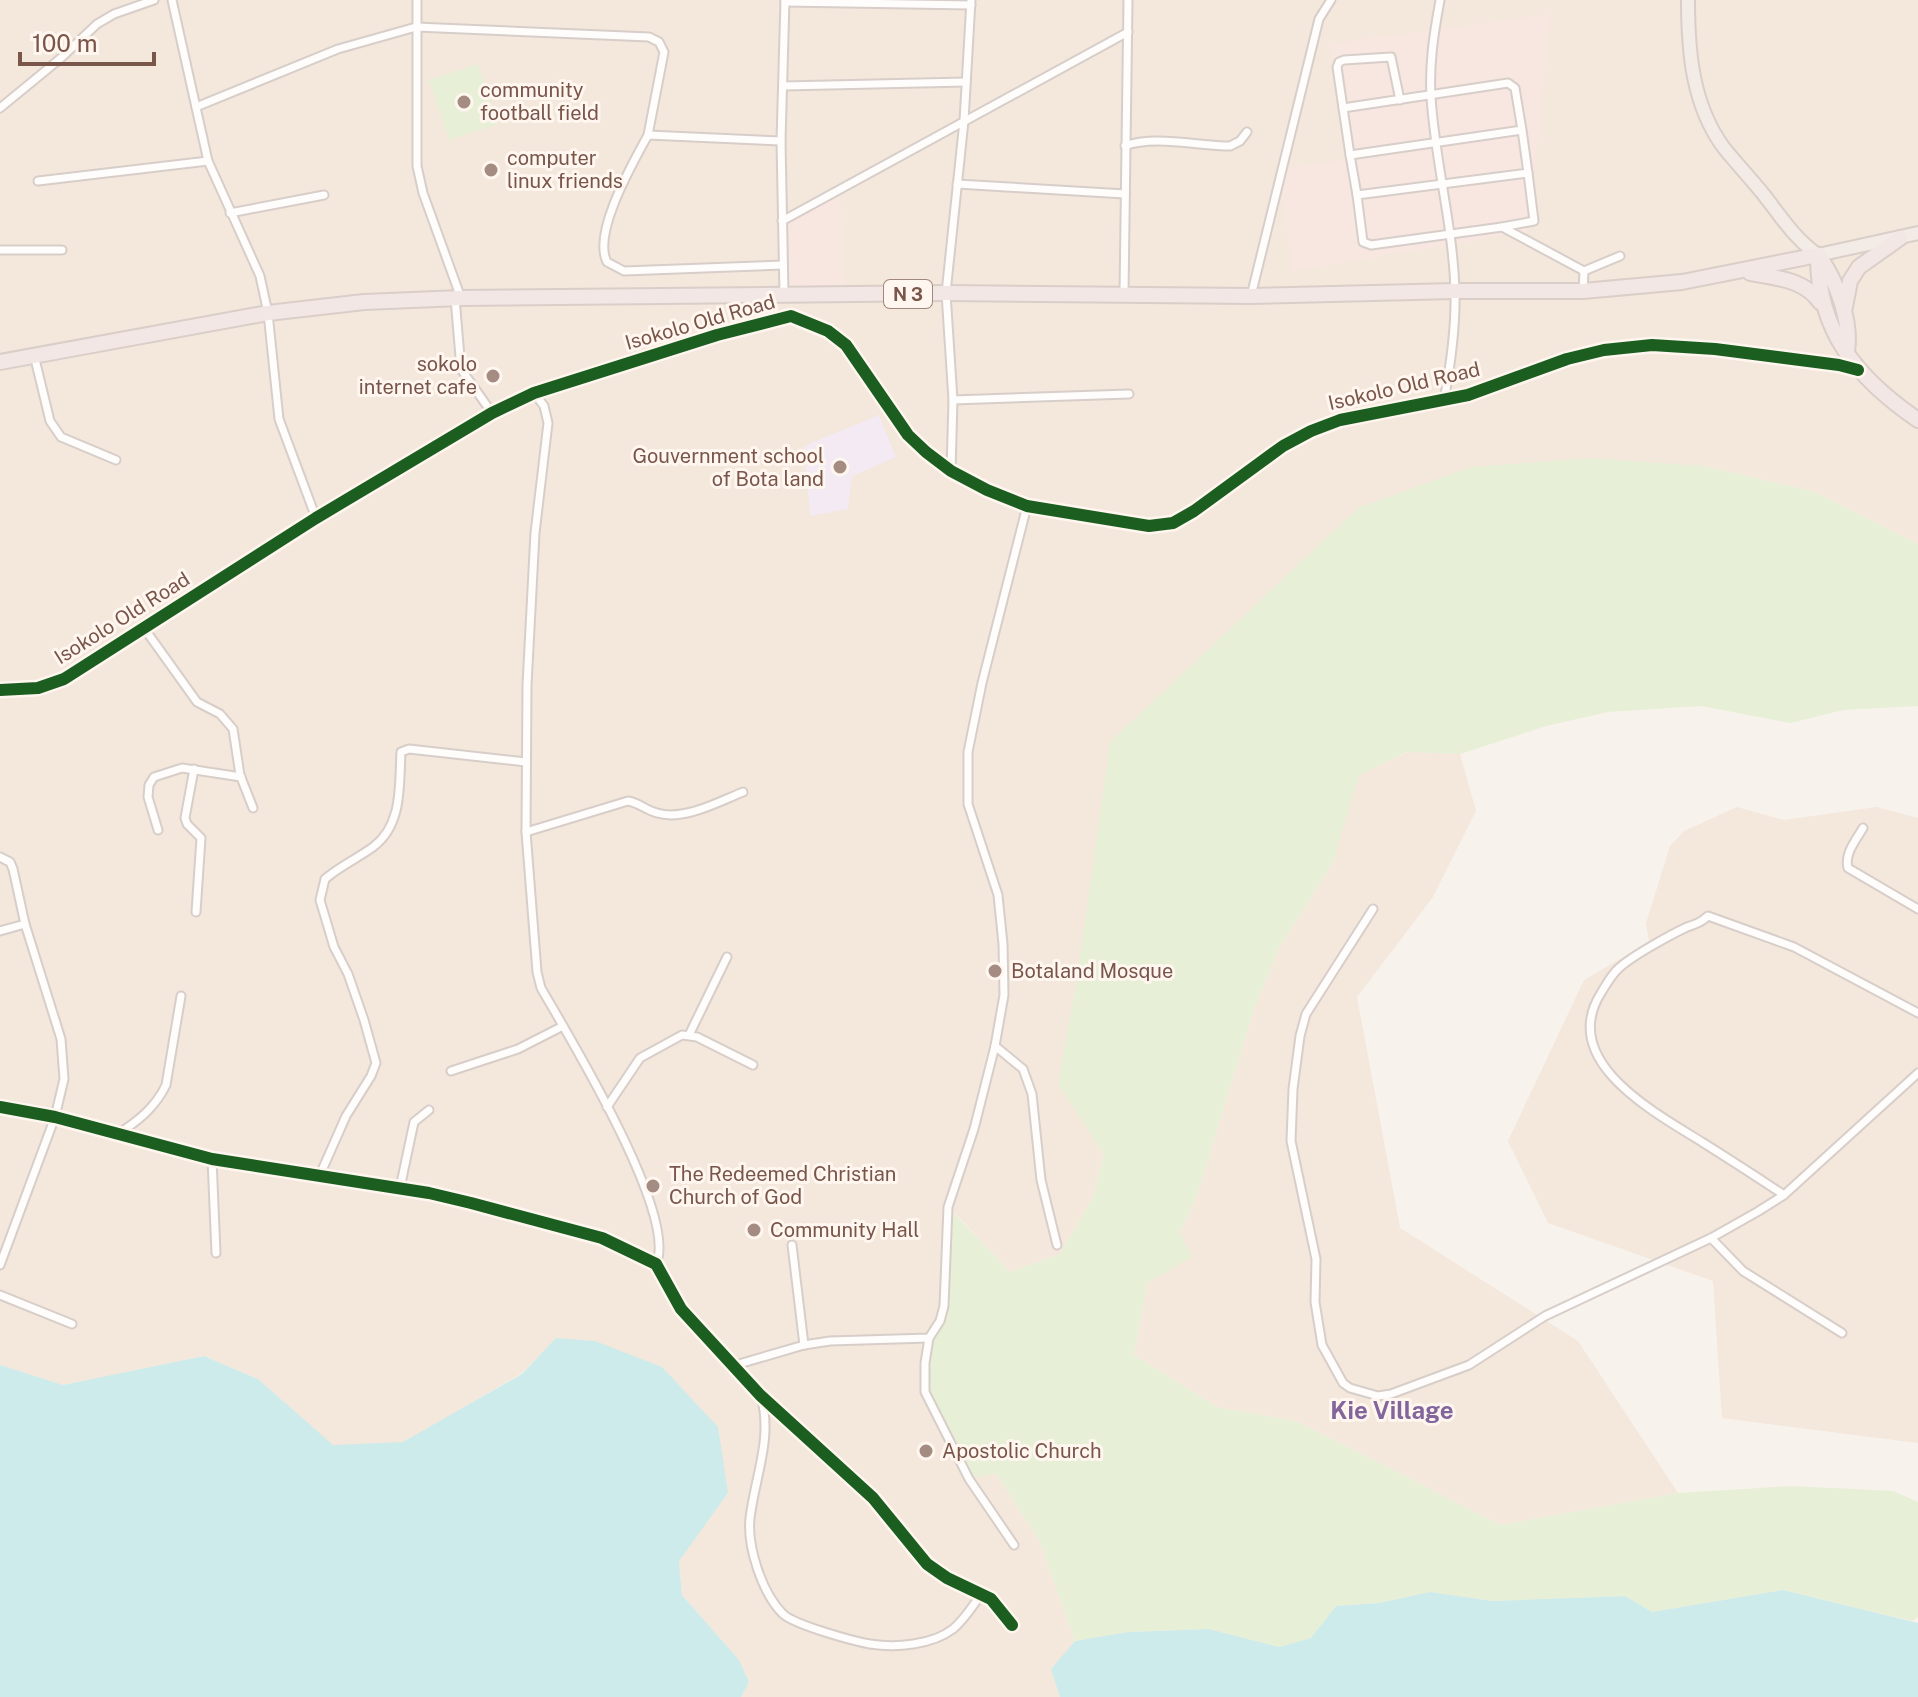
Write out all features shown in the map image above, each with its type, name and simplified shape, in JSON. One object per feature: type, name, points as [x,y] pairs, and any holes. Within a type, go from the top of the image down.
[{"type":"highway","points":[[1836,313],[1859,267],[1900,238]]},
{"type":"highway","name":"N 3","points":[[0,362],[268,313],[364,302],[458,298],[946,293],[1251,296],[1583,291],[1682,282],[1818,255]]},
{"type":"highway","points":[[1818,255],[1817,278],[1836,313],[1839,343],[1875,388],[1918,420]]},
{"type":"highway","points":[[1741,271],[1798,283],[1811,290],[1836,313]]},
{"type":"main road","points":[[1688,0],[1688,39],[1693,76],[1705,112],[1722,145],[1800,242],[1818,255],[1918,233]]},
{"type":"street","points":[[0,108],[97,24],[114,14],[154,0]]},
{"type":"street","points":[[172,0],[208,161],[260,276],[268,313],[279,419],[316,518]]},
{"type":"street","points":[[417,0],[417,166],[458,298],[461,369],[492,413]]},
{"type":"street","points":[[1124,294],[1128,0]]},
{"type":"street","points":[[1251,296],[1319,19],[1331,0]]},
{"type":"street","points":[[1440,0],[1430,49],[1431,96],[1451,233],[1455,291],[1453,342],[1444,400]]},
{"type":"street","points":[[791,316],[783,265],[782,221],[785,1],[971,2],[964,121],[946,293],[953,400],[951,471]]},
{"type":"street","points":[[196,107],[338,49],[416,27],[649,37],[659,42],[664,52],[648,135],[619,188],[601,246],[607,262],[624,271],[783,265]]},
{"type":"street","points":[[782,221],[1128,32]]},
{"type":"street","points":[[1343,108],[1431,96],[1512,84],[1522,130],[1534,221],[1371,245],[1363,242],[1357,195],[1350,155],[1343,108],[1337,67],[1339,62],[1391,57],[1400,100]]},
{"type":"street","points":[[783,86],[966,82]]},
{"type":"street","points":[[1350,155],[1522,130]]},
{"type":"street","points":[[1125,146],[1135,142],[1230,146],[1240,141],[1247,132]]},
{"type":"street","points":[[648,135],[781,141]]},
{"type":"street","points":[[38,181],[208,161]]},
{"type":"street","points":[[1357,195],[1528,173]]},
{"type":"street","points":[[957,184],[1125,194]]},
{"type":"street","points":[[230,213],[324,195]]},
{"type":"street","points":[[1502,227],[1584,271]]},
{"type":"street","points":[[0,250],[62,250]]},
{"type":"street","points":[[1584,271],[1620,256]]},
{"type":"street","points":[[1583,291],[1584,271]]},
{"type":"street","name":"Isokolo Old Road","points":[[0,690],[49,686],[73,674],[316,518],[492,413],[534,393],[717,335],[791,316],[828,331],[846,345],[908,435],[951,471],[1027,506],[1149,526],[1173,523],[1283,446],[1311,431],[1340,420],[1468,395],[1567,359],[1604,350],[1652,345],[1715,349],[1858,370]]},
{"type":"street","points":[[34,355],[50,421],[61,437],[116,460]]},
{"type":"street","points":[[534,393],[544,406],[548,423],[533,568],[526,762],[526,832],[537,972],[541,988],[638,1168],[658,1239],[660,1257],[656,1264]]},
{"type":"street","points":[[953,400],[1129,394]]},
{"type":"street","points":[[1014,1545],[969,1479],[925,1392],[929,1338],[940,1321],[944,1306],[948,1207],[974,1129],[1004,995],[1001,921],[995,882],[971,820],[968,752],[982,683],[1027,506]]},
{"type":"street","points":[[144,628],[197,702],[220,714],[233,729],[241,777],[253,808]]},
{"type":"street","points":[[319,1177],[346,1116],[376,1063],[364,1020],[348,974],[334,947],[320,900],[325,879],[371,849],[388,831],[396,816],[401,752],[409,749],[526,762]]},
{"type":"street","points":[[158,830],[148,797],[149,785],[154,777],[182,768],[241,777]]},
{"type":"street","points":[[194,769],[185,818],[201,838],[196,912]]},
{"type":"street","points":[[526,832],[628,801],[639,803],[658,814],[676,815],[743,792]]},
{"type":"street","points":[[1863,828],[1846,860],[1848,868],[1918,909]]},
{"type":"street","points":[[0,857],[10,862],[13,869],[25,924],[61,1039],[64,1079],[55,1117],[0,1265]]},
{"type":"street","points":[[1373,909],[1306,1014],[1300,1036],[1291,1123],[1294,1167],[1316,1259],[1315,1302],[1319,1333],[1327,1358],[1343,1383],[1350,1388],[1378,1396],[1425,1383],[1469,1365],[1545,1316],[1711,1238],[1784,1195],[1918,1073]]},
{"type":"street","points":[[1784,1195],[1623,1089],[1600,1061],[1592,1040],[1590,1019],[1595,1003],[1613,975],[1642,953],[1698,925],[1708,916],[1794,947],[1918,1013]]},
{"type":"street","points":[[0,931],[25,924]]},
{"type":"street","points":[[689,1035],[727,957]]},
{"type":"street","points":[[116,1135],[137,1122],[160,1097],[166,1085],[181,996]]},
{"type":"street","points":[[451,1071],[518,1049],[563,1026]]},
{"type":"street","points":[[607,1107],[640,1058],[674,1038],[689,1035],[753,1065]]},
{"type":"street","points":[[995,1046],[1023,1069],[1032,1094],[1041,1180],[1057,1245]]},
{"type":"street","points":[[0,1107],[55,1117],[212,1159],[400,1188],[471,1203],[602,1238],[656,1264],[681,1309],[760,1395],[873,1498],[927,1564],[980,1596],[991,1599],[1012,1625]]},
{"type":"street","points":[[400,1188],[414,1122],[429,1110]]},
{"type":"street","points":[[212,1159],[216,1253]]},
{"type":"street","points":[[1711,1238],[1743,1271],[1842,1333]]},
{"type":"street","points":[[792,1245],[804,1345]]},
{"type":"street","points":[[0,1295],[72,1324]]},
{"type":"street","points":[[732,1366],[804,1345],[863,1339],[929,1338]]},
{"type":"street","points":[[760,1395],[766,1422],[749,1538],[754,1562],[784,1615],[798,1623],[871,1644],[905,1645],[945,1634],[962,1621],[980,1596]]},
{"type":"shaded area","points":[[0,0],[1918,0],[1918,544],[1815,492],[1704,466],[1077,979],[1059,1084],[1104,1154],[1093,1197],[1060,1254],[1010,1272],[950,1208],[948,1292],[996,1473],[1039,1540],[1075,1641],[1052,1669],[1060,1697],[741,1697],[749,1682],[739,1660],[682,1595],[679,1560],[728,1493],[556,1339],[522,1373],[403,1443],[333,1446],[258,1379],[204,1356],[63,1385],[0,1365]]},
{"type":"shaded area","points":[[1551,14],[1528,231],[1293,271],[1278,169],[1346,160],[1330,44]]},
{"type":"shaded area","points":[[840,195],[846,288],[788,289],[787,223]]},
{"type":"shaded area","name":"Gouvernment school of Bota land","points":[[879,415],[896,457],[852,476],[848,509],[810,516],[804,446]]},
{"type":"shaded area","points":[[1408,752],[1460,754],[1476,811],[1433,897],[1357,997],[1400,1228],[1578,1341],[1678,1493],[1501,1525],[1296,1421],[1217,1407],[1134,1355],[1147,1283],[1180,1233],[1198,1192],[1255,1006],[1279,948],[1333,862],[1358,775]]},
{"type":"shaded area","points":[[1737,807],[1784,820],[1876,807],[1918,818],[1918,1443],[1722,1418],[1713,1281],[1548,1223],[1508,1141],[1584,980],[1649,942],[1646,923],[1670,846],[1684,831]]},
{"type":"green space","name":"community football field","points":[[478,64],[498,124],[449,140],[429,80]]},
{"type":"green space","points":[[1590,458],[1704,466],[1815,492],[1918,544],[1918,706],[1843,710],[1790,723],[1701,706],[1608,712],[1546,726],[1460,754],[1407,752],[1359,775],[1333,862],[1279,948],[1255,1006],[1198,1192],[1180,1233],[1192,1257],[1147,1283],[1134,1355],[1217,1407],[1296,1421],[1501,1525],[1678,1493],[1791,1486],[1893,1491],[1918,1502],[1918,1617],[1912,1621],[1783,1590],[1652,1612],[1625,1596],[1493,1601],[1430,1592],[1379,1603],[1336,1606],[1311,1638],[1279,1647],[1209,1629],[1128,1632],[1075,1641],[1039,1540],[996,1473],[969,1479],[925,1392],[935,1325],[948,1292],[948,1207],[1010,1272],[1060,1254],[1093,1197],[1104,1154],[1058,1084],[1077,979],[1110,742],[1358,508],[1471,467]]},
{"type":"water","points":[[556,1338],[595,1341],[662,1367],[718,1427],[728,1493],[679,1561],[682,1595],[739,1660],[749,1682],[741,1697],[0,1697],[0,1365],[63,1385],[204,1356],[258,1379],[333,1445],[403,1442],[522,1374]]},
{"type":"water","points":[[1783,1590],[1918,1623],[1918,1697],[1060,1697],[1051,1669],[1075,1641],[1128,1632],[1209,1629],[1279,1647],[1311,1638],[1336,1606],[1379,1603],[1430,1592],[1493,1601],[1625,1596],[1652,1612]]},
{"type":"cycle path","points":[[0,690],[38,688],[64,679],[316,518],[492,413],[534,393],[717,335],[791,316],[828,331],[846,345],[908,435],[951,471],[1027,506],[1149,526],[1173,523],[1194,511],[1283,446],[1311,431],[1340,420],[1468,395],[1567,359],[1604,350],[1652,345],[1715,349],[1858,370]]},
{"type":"cycle path","points":[[0,1107],[55,1117],[212,1159],[429,1193],[471,1203],[602,1238],[656,1264],[681,1309],[760,1395],[873,1498],[927,1564],[947,1578],[991,1599],[1012,1625]]},
{"type":"place","name":"community football field","points":[[464,102]]},
{"type":"place","name":"computer linux friends","points":[[491,170]]},
{"type":"place","name":"sokolo internet cafe","points":[[493,376]]},
{"type":"place","name":"Gouvernment school of Bota land","points":[[840,467]]},
{"type":"place","name":"Botaland Mosque","points":[[995,971]]},
{"type":"place","name":"The Redeemed Christian Church of God","points":[[653,1186]]},
{"type":"place","name":"Community Hall","points":[[754,1230]]},
{"type":"place","name":"Apostolic Church","points":[[926,1451]]},
{"type":"district","name":"Kie Village","points":[[1392,1410]]}]
